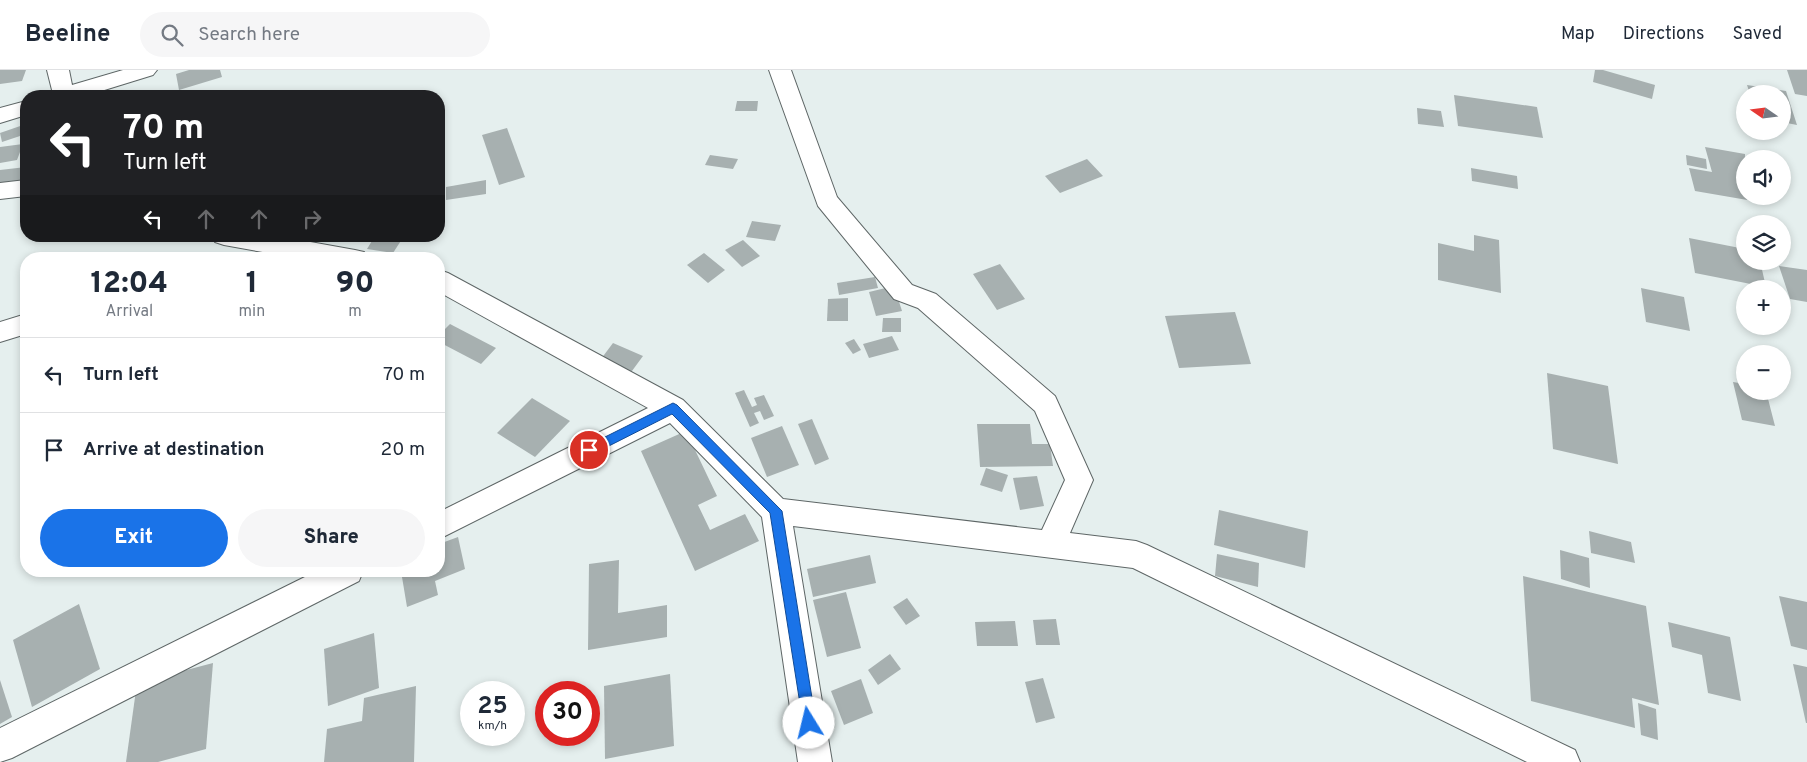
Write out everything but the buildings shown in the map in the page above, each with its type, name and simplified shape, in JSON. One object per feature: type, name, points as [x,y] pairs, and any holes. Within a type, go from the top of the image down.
[{"type":"street","points":[[58,70],[62,90]]},
{"type":"street","points":[[82,90],[146,70]]},
{"type":"street","points":[[780,70],[826,200],[904,292],[927,301],[1045,404],[1078,480],[1050,545]]},
{"type":"street","points":[[0,116],[20,110]]},
{"type":"street","points":[[0,191],[20,189]]},
{"type":"street","points":[[259,242],[316,252]]},
{"type":"street","points":[[263,252],[282,246]]},
{"type":"street","points":[[445,283],[673,408],[776,511],[816,762]]},
{"type":"street","points":[[0,332],[20,326]]},
{"type":"street","points":[[445,523],[673,408]]},
{"type":"street","points":[[776,511],[1136,555],[1563,762]]},
{"type":"street","points":[[0,746],[336,577]]},
{"type":"route","points":[[589,450],[673,408],[776,511],[809,723]]}]
